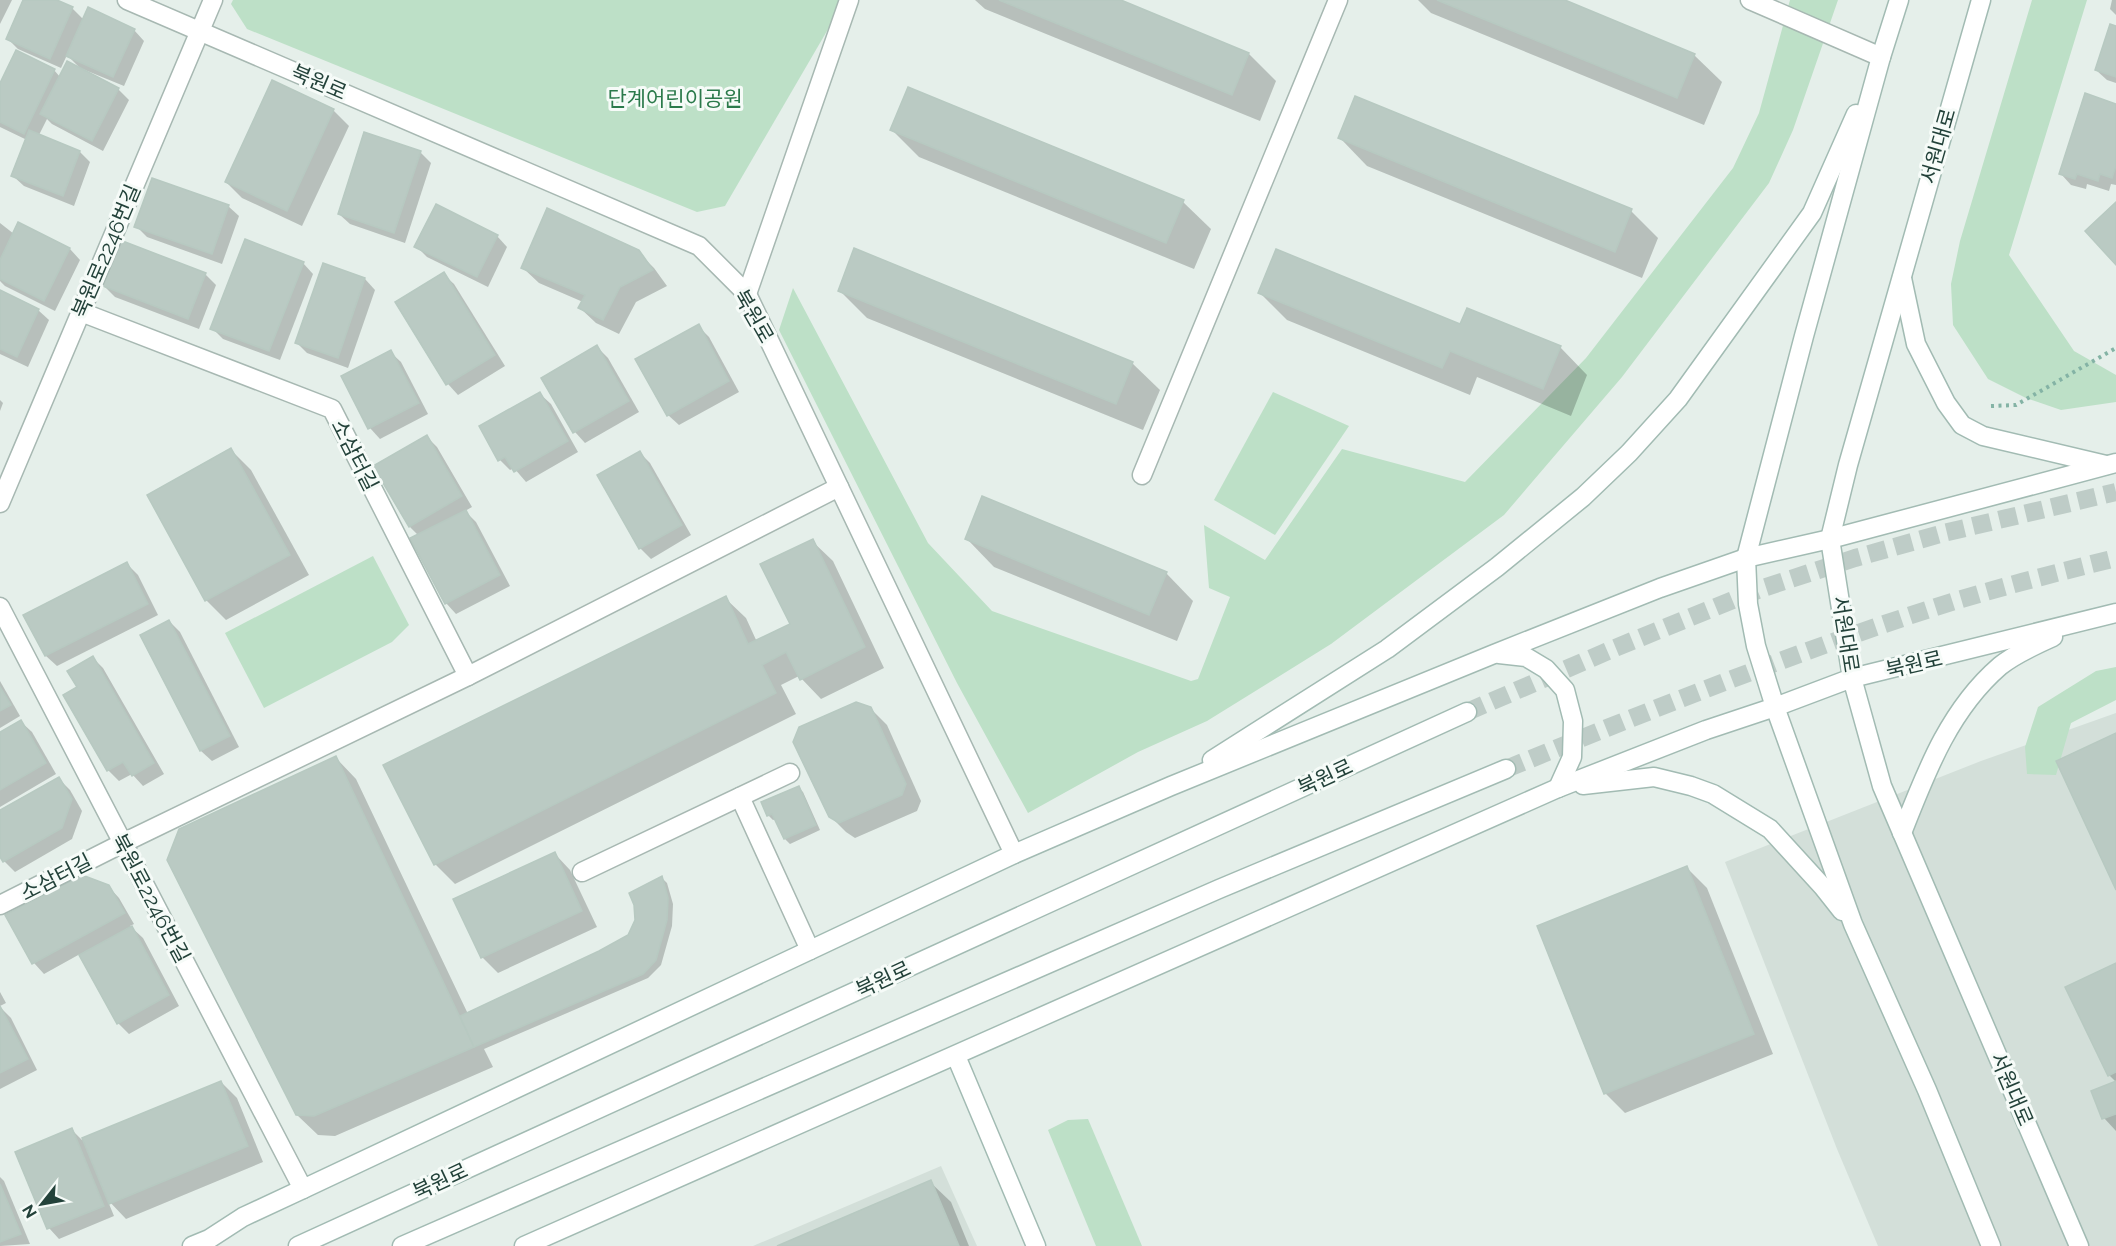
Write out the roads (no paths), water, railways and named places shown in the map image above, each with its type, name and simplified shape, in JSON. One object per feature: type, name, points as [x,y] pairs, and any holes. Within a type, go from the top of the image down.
[{"type":"street","name":"북원로","points":[[128,0],[699,246],[747,294],[1014,854]]},
{"type":"street","name":"북원로2246번길","points":[[0,503],[213,0]]},
{"type":"street","points":[[747,294],[849,0]]},
{"type":"street","points":[[1142,475],[1338,0]]},
{"type":"street","points":[[1750,0],[1881,57]]},
{"type":"street","points":[[1899,0],[1881,57],[1746,558],[1748,604],[1754,635],[1775,707],[1853,924],[1927,1090],[1991,1246]]},
{"type":"street","name":"서원대로","points":[[1981,0],[1901,275],[1848,465],[1830,539],[1852,678],[1882,786],[2079,1246]]},
{"type":"street","points":[[1171,786],[1387,649],[1497,567],[1583,497],[1629,453],[1677,399],[1812,213],[1881,57]]},
{"type":"street","points":[[1901,275],[1916,345],[1942,395],[1962,425],[1983,436],[2112,464]]},
{"type":"street","name":"소삼터길","points":[[81,312],[332,409],[468,676]]},
{"type":"street","points":[[201,1244],[243,1217],[1014,854],[1171,786],[1494,654],[1660,588],[1746,558],[1830,539],[2112,464]]},
{"type":"street","name":"소삼터길","points":[[0,905],[468,676],[839,487]]},
{"type":"street","name":"북원로2246번길","points":[[0,607],[303,1189]]},
{"type":"street","name":"북원로","points":[[524,1246],[1558,788],[1706,730],[1852,678],[2111,614]]},
{"type":"street","points":[[1902,833],[1931,760],[1966,701],[2001,665],[2034,645],[2111,614]]},
{"type":"street","points":[[1494,654],[1526,657],[1546,669],[1565,690],[1573,721],[1572,757],[1558,788]]},
{"type":"street","name":"북원로","points":[[298,1246],[1467,712]]},
{"type":"street","name":"북원로","points":[[402,1246],[1219,889],[1506,769]]},
{"type":"street","points":[[582,872],[790,773]]},
{"type":"street","points":[[1558,788],[1654,777],[1713,794],[1770,829],[1853,924]]},
{"type":"street","points":[[740,797],[810,950]]},
{"type":"street","points":[[956,1056],[1036,1246]]},
{"type":"tunnel","points":[[1467,712],[1760,589],[1855,558],[1944,533],[2116,492]]},
{"type":"tunnel","points":[[1506,769],[1720,684],[1881,625],[1981,593],[2116,558]]},
{"type":"park label","name":"단계어린이공원","points":[[675,98]]}]
